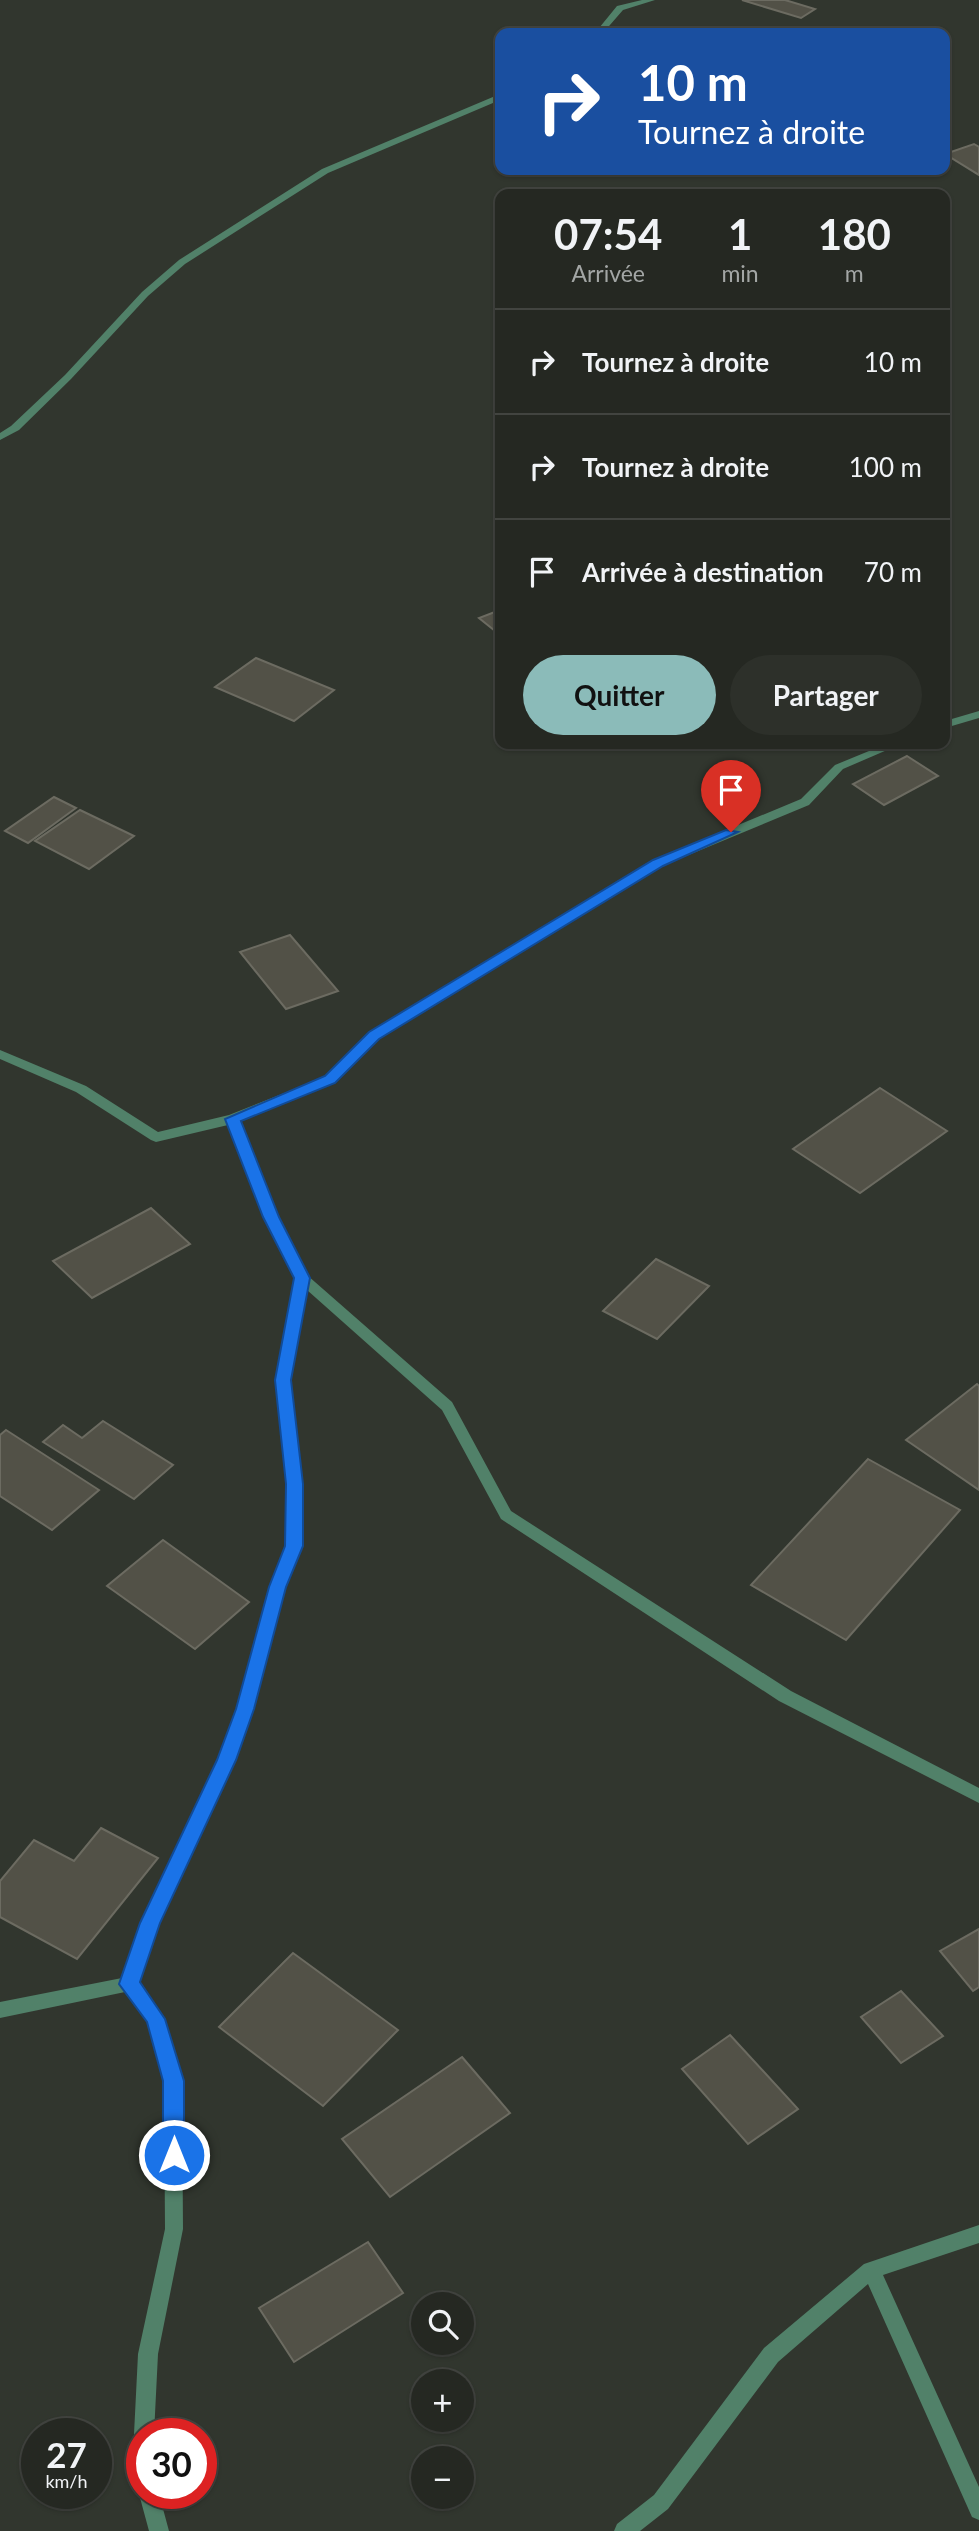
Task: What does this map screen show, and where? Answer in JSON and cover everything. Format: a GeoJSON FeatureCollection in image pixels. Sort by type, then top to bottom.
{"type":"FeatureCollection","features":[{"type":"Feature","properties":{"kind":"street"},"geometry":{"type":"LineString","coordinates":[[603,28],[620,8],[651,0]]}},
{"type":"Feature","properties":{"kind":"street"},"geometry":{"type":"LineString","coordinates":[[0,437],[15,428],[145,294],[182,262],[325,171],[495,99]]}},
{"type":"Feature","properties":{"kind":"street"},"geometry":{"type":"LineString","coordinates":[[950,723],[979,714]]}},
{"type":"Feature","properties":{"kind":"street"},"geometry":{"type":"LineString","coordinates":[[0,1054],[81,1089],[156,1137],[232,1119],[330,1080],[374,1036],[658,863],[805,802],[839,767],[883,749]]}},
{"type":"Feature","properties":{"kind":"street"},"geometry":{"type":"LineString","coordinates":[[232,1119],[271,1217],[302,1278],[447,1406],[506,1515],[785,1696],[979,1796]]}},
{"type":"Feature","properties":{"kind":"street"},"geometry":{"type":"LineString","coordinates":[[129,1984],[150,1923],[226,1760],[245,1709],[278,1587],[294,1546],[294,1484],[283,1380],[302,1278]]}},
{"type":"Feature","properties":{"kind":"street"},"geometry":{"type":"LineString","coordinates":[[0,2010],[129,1984]]}},
{"type":"Feature","properties":{"kind":"street"},"geometry":{"type":"LineString","coordinates":[[129,1984],[155,2019],[173,2081],[174,2229],[148,2354],[145,2418]]}},
{"type":"Feature","properties":{"kind":"street"},"geometry":{"type":"LineString","coordinates":[[624,2531],[661,2502],[771,2355],[871,2270],[979,2234]]}},
{"type":"Feature","properties":{"kind":"street"},"geometry":{"type":"LineString","coordinates":[[871,2270],[979,2510]]}},
{"type":"Feature","properties":{"kind":"street"},"geometry":{"type":"LineString","coordinates":[[153,2509],[159,2531]]}},
{"type":"Feature","properties":{"kind":"building"},"geometry":{"type":"Polygon","coordinates":[[[742,0],[785,0],[815,9],[801,18],[742,0]]]}},
{"type":"Feature","properties":{"kind":"building"},"geometry":{"type":"Polygon","coordinates":[[[974,144],[979,147],[979,175],[950,157],[950,152],[974,144]]]}},
{"type":"Feature","properties":{"kind":"building"},"geometry":{"type":"Polygon","coordinates":[[[495,612],[495,631],[479,618],[495,612]]]}},
{"type":"Feature","properties":{"kind":"building"},"geometry":{"type":"Polygon","coordinates":[[[256,658],[334,690],[294,721],[215,687],[256,658]]]}},
{"type":"Feature","properties":{"kind":"building"},"geometry":{"type":"Polygon","coordinates":[[[907,756],[938,776],[884,805],[853,784],[907,756]]]}},
{"type":"Feature","properties":{"kind":"building"},"geometry":{"type":"Polygon","coordinates":[[[54,797],[76,808],[28,843],[5,831],[54,797]]]}},
{"type":"Feature","properties":{"kind":"building"},"geometry":{"type":"Polygon","coordinates":[[[80,810],[134,836],[89,869],[35,841],[80,810]]]}},
{"type":"Feature","properties":{"kind":"building"},"geometry":{"type":"Polygon","coordinates":[[[290,935],[338,991],[286,1009],[240,952],[290,935]]]}},
{"type":"Feature","properties":{"kind":"building"},"geometry":{"type":"Polygon","coordinates":[[[880,1088],[947,1131],[860,1193],[793,1149],[880,1088]]]}},
{"type":"Feature","properties":{"kind":"building"},"geometry":{"type":"Polygon","coordinates":[[[151,1208],[190,1244],[92,1298],[53,1261],[151,1208]]]}},
{"type":"Feature","properties":{"kind":"building"},"geometry":{"type":"Polygon","coordinates":[[[656,1259],[709,1286],[657,1339],[603,1311],[656,1259]]]}},
{"type":"Feature","properties":{"kind":"building"},"geometry":{"type":"Polygon","coordinates":[[[977,1384],[979,1386],[979,1490],[906,1440],[977,1384]]]}},
{"type":"Feature","properties":{"kind":"building"},"geometry":{"type":"Polygon","coordinates":[[[103,1421],[173,1465],[134,1499],[43,1442],[63,1425],[82,1438],[103,1421]]]}},
{"type":"Feature","properties":{"kind":"building"},"geometry":{"type":"Polygon","coordinates":[[[6,1430],[99,1490],[52,1530],[0,1496],[0,1435],[6,1430]]]}},
{"type":"Feature","properties":{"kind":"building"},"geometry":{"type":"Polygon","coordinates":[[[868,1459],[960,1510],[846,1640],[751,1585],[868,1459]]]}},
{"type":"Feature","properties":{"kind":"building"},"geometry":{"type":"Polygon","coordinates":[[[163,1540],[249,1602],[195,1649],[107,1586],[163,1540]]]}},
{"type":"Feature","properties":{"kind":"building"},"geometry":{"type":"Polygon","coordinates":[[[101,1828],[158,1858],[77,1959],[0,1917],[0,1881],[34,1840],[74,1861],[101,1828]]]}},
{"type":"Feature","properties":{"kind":"building"},"geometry":{"type":"Polygon","coordinates":[[[979,1929],[979,1987],[973,1991],[940,1951],[979,1929]]]}},
{"type":"Feature","properties":{"kind":"building"},"geometry":{"type":"Polygon","coordinates":[[[293,1953],[398,2030],[323,2106],[219,2027],[293,1953]]]}},
{"type":"Feature","properties":{"kind":"building"},"geometry":{"type":"Polygon","coordinates":[[[901,1991],[943,2036],[901,2063],[861,2017],[901,1991]]]}},
{"type":"Feature","properties":{"kind":"building"},"geometry":{"type":"Polygon","coordinates":[[[730,2035],[798,2109],[748,2144],[682,2069],[730,2035]]]}},
{"type":"Feature","properties":{"kind":"building"},"geometry":{"type":"Polygon","coordinates":[[[462,2057],[510,2113],[390,2197],[342,2139],[462,2057]]]}},
{"type":"Feature","properties":{"kind":"building"},"geometry":{"type":"Polygon","coordinates":[[[368,2242],[403,2293],[294,2362],[259,2308],[368,2242]]]}},
{"type":"Feature","properties":{"kind":"route"},"geometry":{"type":"LineString","coordinates":[[174,2155],[173,2081],[155,2019],[129,1984],[150,1923],[226,1760],[245,1709],[278,1587],[294,1546],[294,1484],[283,1380],[302,1278],[271,1217],[232,1119],[330,1080],[374,1036],[658,863],[731,832]]}}]}
